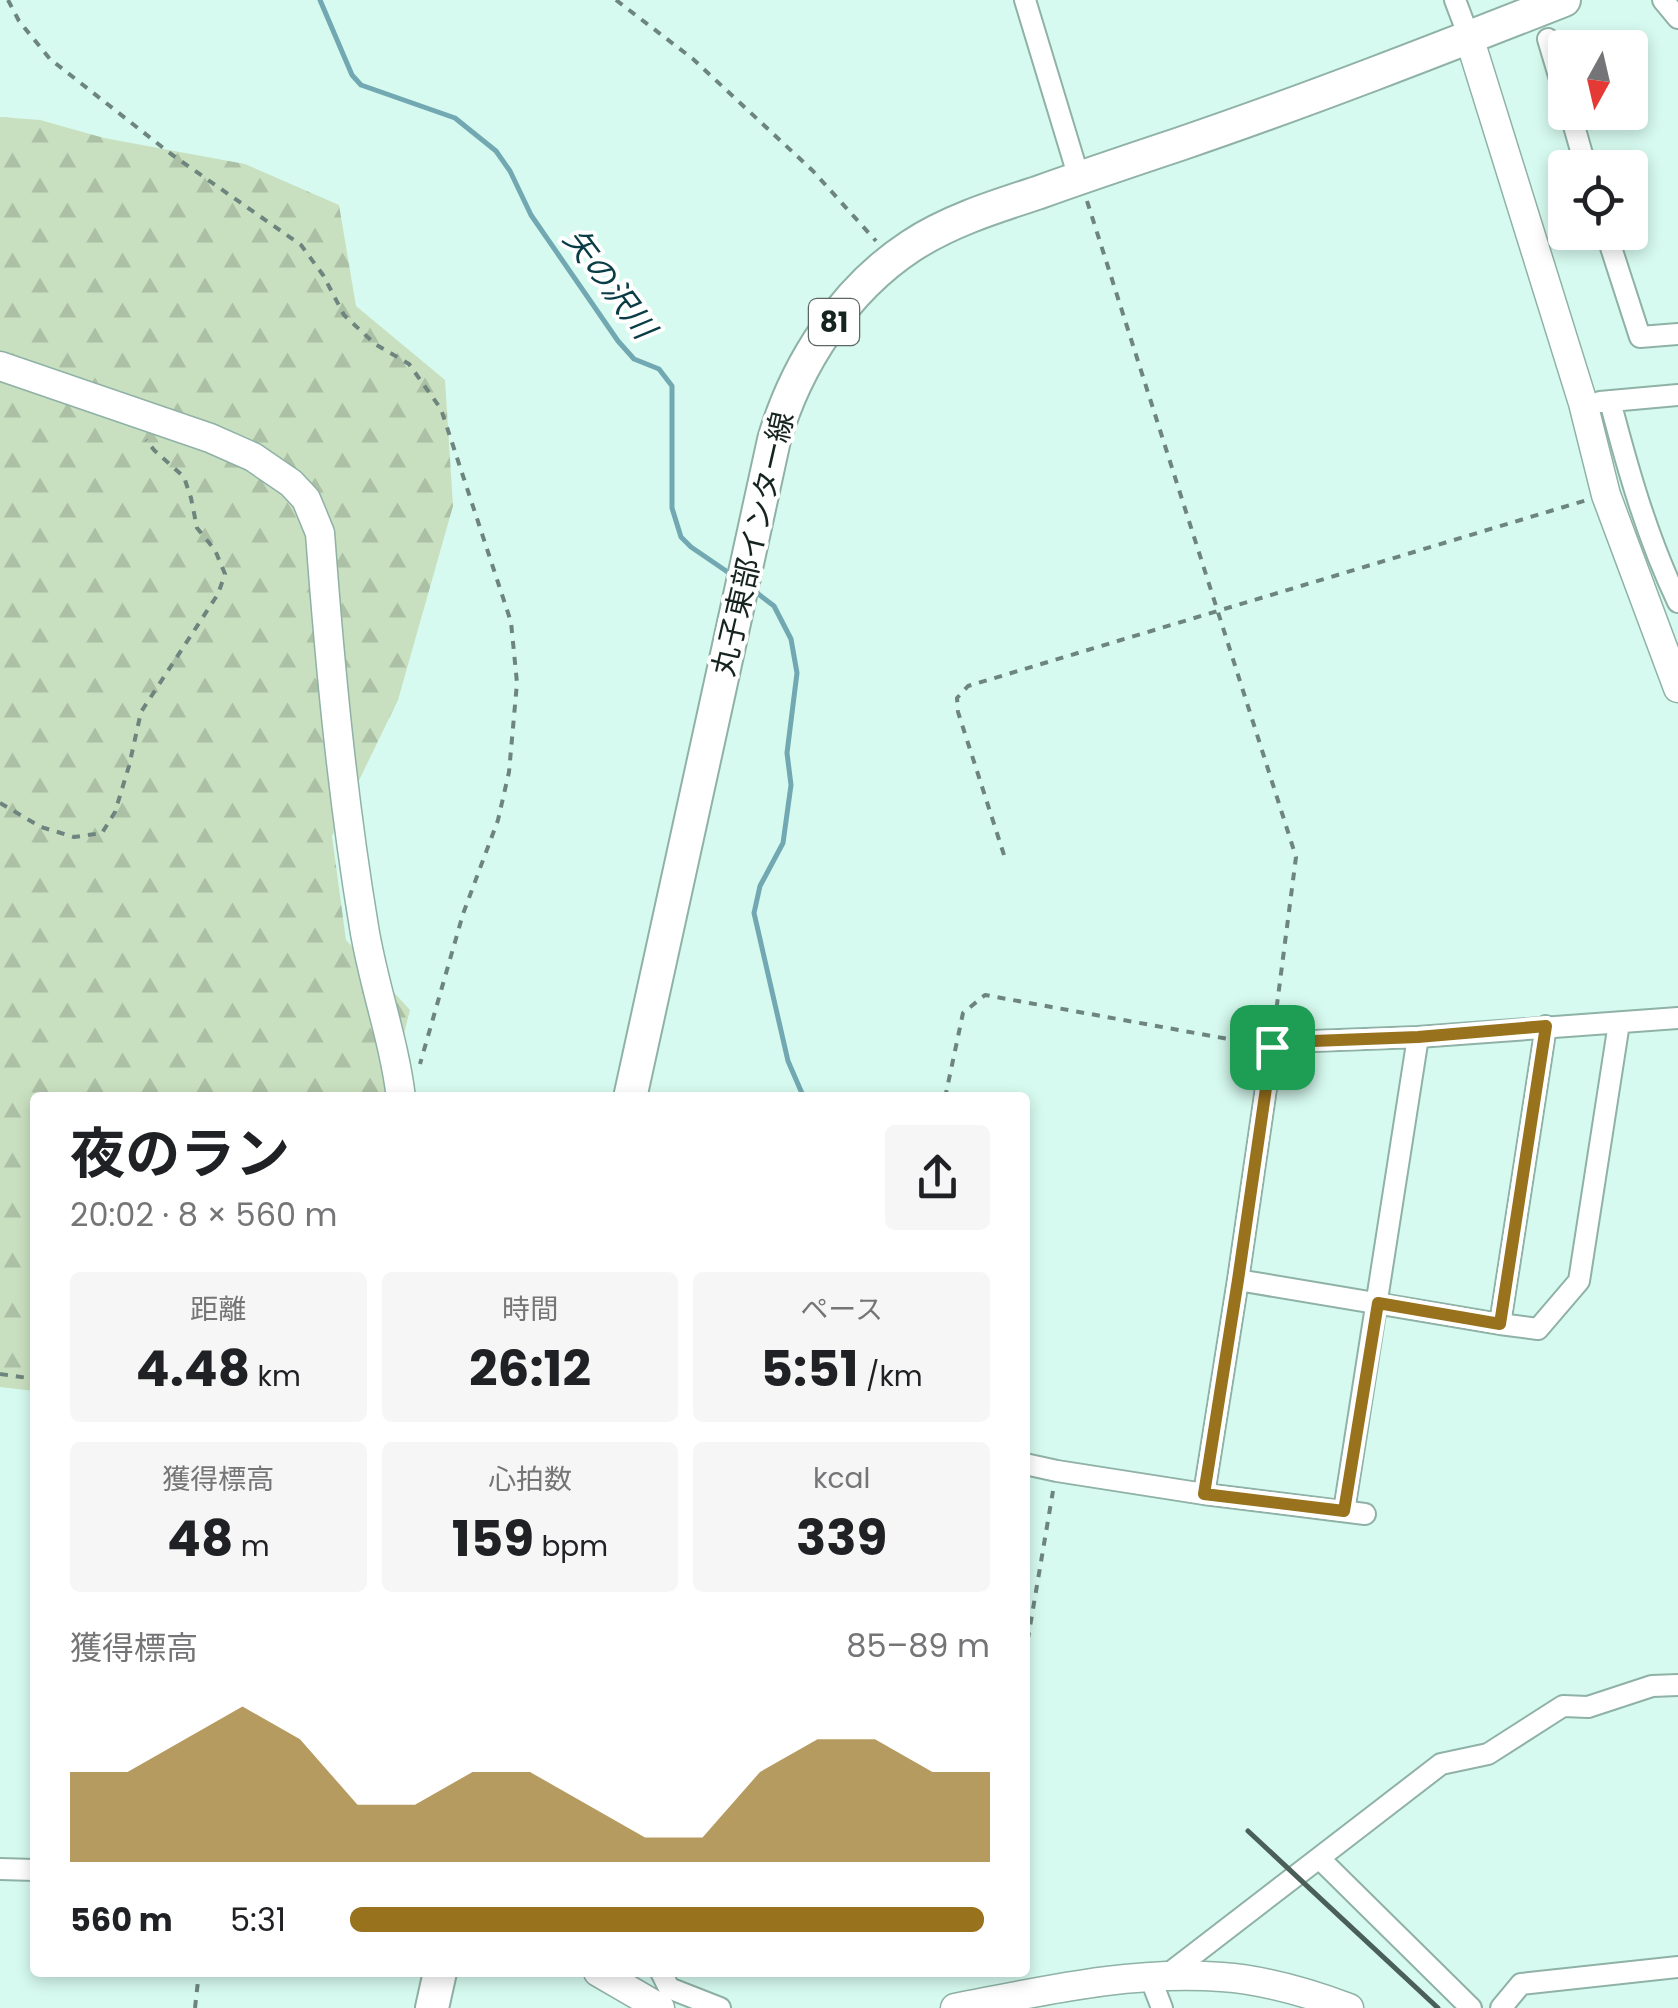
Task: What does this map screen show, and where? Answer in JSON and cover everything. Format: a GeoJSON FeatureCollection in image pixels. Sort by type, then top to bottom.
{"type":"FeatureCollection","features":[{"type":"Feature","properties":{"kind":"main road","name":"丸子東部インター線"},"geometry":{"type":"LineString","coordinates":[[631,1092],[779,422],[798,378],[829,328],[869,280],[928,236],[968,217],[1220,130],[1564,0]]}},
{"type":"Feature","properties":{"kind":"main road"},"geometry":{"type":"LineString","coordinates":[[432,2008],[439,1977]]}},
{"type":"Feature","properties":{"kind":"street"},"geometry":{"type":"LineString","coordinates":[[1026,0],[1079,178]]}},
{"type":"Feature","properties":{"kind":"street"},"geometry":{"type":"LineString","coordinates":[[1455,0],[1596,402],[1678,602]]}},
{"type":"Feature","properties":{"kind":"street"},"geometry":{"type":"LineString","coordinates":[[1663,0],[1678,18]]}},
{"type":"Feature","properties":{"kind":"street"},"geometry":{"type":"LineString","coordinates":[[1612,250],[1640,337],[1678,334]]}},
{"type":"Feature","properties":{"kind":"street"},"geometry":{"type":"LineString","coordinates":[[0,366],[210,438],[254,458],[292,483],[306,500],[320,533],[346,816],[364,932],[390,1031],[400,1092]]}},
{"type":"Feature","properties":{"kind":"street"},"geometry":{"type":"LineString","coordinates":[[1596,402],[1678,396]]}},
{"type":"Feature","properties":{"kind":"street"},"geometry":{"type":"LineString","coordinates":[[1596,402],[1606,495],[1678,688]]}},
{"type":"Feature","properties":{"kind":"street"},"geometry":{"type":"LineString","coordinates":[[1204,1494],[1272,1047],[1287,1042],[1418,1037],[1678,1018]]}},
{"type":"Feature","properties":{"kind":"street"},"geometry":{"type":"LineString","coordinates":[[1238,1280],[1538,1329],[1579,1281],[1619,1023]]}},
{"type":"Feature","properties":{"kind":"street"},"geometry":{"type":"LineString","coordinates":[[1500,1324],[1546,1026]]}},
{"type":"Feature","properties":{"kind":"street"},"geometry":{"type":"LineString","coordinates":[[1030,1465],[1204,1494],[1354,1512],[1378,1303],[1418,1037]]}},
{"type":"Feature","properties":{"kind":"street"},"geometry":{"type":"LineString","coordinates":[[1158,1976],[1441,1764],[1488,1754],[1563,1706],[1588,1708],[1652,1686],[1678,1685]]}},
{"type":"Feature","properties":{"kind":"street"},"geometry":{"type":"LineString","coordinates":[[1319,1858],[1472,2008]]}},
{"type":"Feature","properties":{"kind":"street"},"geometry":{"type":"LineString","coordinates":[[0,1869],[30,1870]]}},
{"type":"Feature","properties":{"kind":"street"},"geometry":{"type":"LineString","coordinates":[[1501,2008],[1521,1984],[1678,1966]]}},
{"type":"Feature","properties":{"kind":"street"},"geometry":{"type":"LineString","coordinates":[[1158,1976],[1162,2008]]}},
{"type":"Feature","properties":{"kind":"street"},"geometry":{"type":"LineString","coordinates":[[955,2008],[1080,1983],[1158,1976],[1226,1977],[1311,1994],[1349,2008]]}},
{"type":"Feature","properties":{"kind":"street"},"geometry":{"type":"LineString","coordinates":[[607,1977],[660,2008]]}},
{"type":"Feature","properties":{"kind":"street"},"geometry":{"type":"LineString","coordinates":[[663,1977],[669,1988],[720,2008]]}},
{"type":"Feature","properties":{"kind":"path"},"geometry":{"type":"LineString","coordinates":[[8,0],[50,59],[171,154],[301,245],[344,314],[375,344],[409,364],[441,409],[511,622],[518,683],[509,772],[498,820],[463,914],[420,1063]]}},
{"type":"Feature","properties":{"kind":"path"},"geometry":{"type":"LineString","coordinates":[[616,0],[692,59],[800,158],[892,260]]}},
{"type":"Feature","properties":{"kind":"path"},"geometry":{"type":"LineString","coordinates":[[947,1092],[963,1012],[985,995],[1272,1047],[1296,857],[1079,178]]}},
{"type":"Feature","properties":{"kind":"path"},"geometry":{"type":"LineString","coordinates":[[0,803],[41,827],[74,837],[102,832],[115,812],[141,712],[218,594],[225,574],[215,550],[197,528],[184,477],[141,433],[141,414]]}},
{"type":"Feature","properties":{"kind":"path"},"geometry":{"type":"LineString","coordinates":[[1004,854],[958,712],[958,698],[968,686],[1606,495]]}},
{"type":"Feature","properties":{"kind":"path"},"geometry":{"type":"LineString","coordinates":[[0,1374],[30,1378]]}},
{"type":"Feature","properties":{"kind":"path"},"geometry":{"type":"LineString","coordinates":[[1030,1627],[1057,1471]]}},
{"type":"Feature","properties":{"kind":"path"},"geometry":{"type":"LineString","coordinates":[[195,2008],[198,1977]]}},
{"type":"Feature","properties":{"kind":"green space"},"geometry":{"type":"Polygon","coordinates":[[[0,117],[40,120],[104,138],[245,164],[339,205],[356,306],[445,380],[453,506],[398,700],[332,836],[346,940],[410,1010],[389,1092],[30,1092],[30,1390],[0,1387],[0,117]]]}},
{"type":"Feature","properties":{"kind":"waterway","name":"矢の沢川"},"geometry":{"type":"LineString","coordinates":[[320,0],[352,75],[361,85],[455,118],[496,151],[531,215],[618,341],[634,359],[659,369],[672,386],[672,508],[681,537],[732,575]]}},
{"type":"Feature","properties":{"kind":"waterway","name":"矢の沢川"},"geometry":{"type":"LineString","coordinates":[[753,590],[774,606],[791,639],[797,673],[787,753],[791,785],[783,843],[760,886],[754,913],[788,1061],[801,1092]]}},
{"type":"Feature","properties":{"kind":"railway"},"geometry":{"type":"LineString","coordinates":[[1248,1831],[1438,2008]]}},
{"type":"Feature","properties":{"kind":"route"},"geometry":{"type":"LineString","coordinates":[[1546,1026],[1500,1324],[1378,1303],[1344,1511],[1204,1494],[1272,1047],[1287,1042],[1418,1037],[1546,1026]]}}]}
